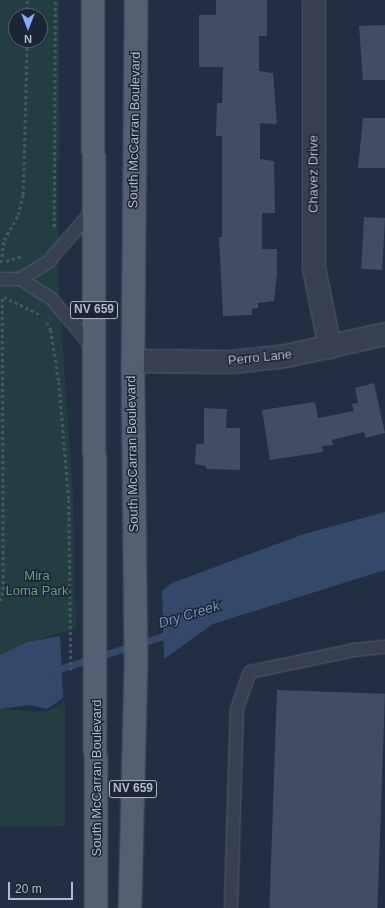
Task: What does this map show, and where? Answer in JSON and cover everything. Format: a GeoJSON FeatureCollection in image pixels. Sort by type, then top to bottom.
{"type":"FeatureCollection","features":[{"type":"Feature","properties":{"kind":"main road","name":"South McCarran Boulevard"},"geometry":{"type":"LineString","coordinates":[[93,0],[93,210],[97,619],[96,908]]}},
{"type":"Feature","properties":{"kind":"main road","name":"South McCarran Boulevard"},"geometry":{"type":"LineString","coordinates":[[130,908],[136,670],[132,361],[136,0]]}},
{"type":"Feature","properties":{"kind":"street","name":"Chavez Drive"},"geometry":{"type":"LineString","coordinates":[[314,0],[314,268],[330,347]]}},
{"type":"Feature","properties":{"kind":"street","name":"Perro Lane"},"geometry":{"type":"LineString","coordinates":[[132,361],[232,362],[330,347],[385,334]]}},
{"type":"Feature","properties":{"kind":"lane"},"geometry":{"type":"LineString","coordinates":[[0,279],[20,279],[48,262],[93,210]]}},
{"type":"Feature","properties":{"kind":"lane"},"geometry":{"type":"LineString","coordinates":[[20,279],[51,298],[94,349]]}},
{"type":"Feature","properties":{"kind":"lane"},"geometry":{"type":"LineString","coordinates":[[231,908],[237,708],[250,672],[354,650],[385,647]]}},
{"type":"Feature","properties":{"kind":"path"},"geometry":{"type":"LineString","coordinates":[[52,231],[56,187],[55,0]]}},
{"type":"Feature","properties":{"kind":"path"},"geometry":{"type":"LineString","coordinates":[[26,255],[1,262],[4,240],[18,215],[23,195],[27,48]]}},
{"type":"Feature","properties":{"kind":"path"},"geometry":{"type":"LineString","coordinates":[[0,601],[3,590],[2,296],[36,310],[51,330],[69,500],[71,676]]}},
{"type":"Feature","properties":{"kind":"green space","name":"Mira Loma Park"},"geometry":{"type":"Polygon","coordinates":[[[0,0],[59,0],[59,291],[73,494],[76,629],[27,642],[0,655],[0,0]]]}},
{"type":"Feature","properties":{"kind":"green space"},"geometry":{"type":"Polygon","coordinates":[[[65,701],[65,826],[0,827],[0,709],[46,712],[65,701]]]}},
{"type":"Feature","properties":{"kind":"water"},"geometry":{"type":"Polygon","coordinates":[[[385,512],[385,570],[213,624],[164,659],[162,591],[172,583],[304,534],[385,512]]]}},
{"type":"Feature","properties":{"kind":"water"},"geometry":{"type":"Polygon","coordinates":[[[60,636],[63,698],[47,709],[30,705],[0,709],[0,655],[27,642],[60,636]]]}},
{"type":"Feature","properties":{"kind":"building"},"geometry":{"type":"Polygon","coordinates":[[[216,0],[267,0],[267,36],[259,36],[259,71],[273,73],[277,124],[260,123],[260,159],[274,161],[275,213],[262,213],[262,249],[277,249],[277,273],[274,301],[258,303],[258,308],[252,309],[252,315],[223,316],[219,237],[222,237],[222,136],[216,136],[217,103],[222,103],[223,67],[199,67],[199,15],[216,15],[216,0]]]}},
{"type":"Feature","properties":{"kind":"building"},"geometry":{"type":"Polygon","coordinates":[[[385,25],[385,80],[363,80],[359,26],[385,25]]]}},
{"type":"Feature","properties":{"kind":"building"},"geometry":{"type":"Polygon","coordinates":[[[363,118],[385,118],[385,168],[358,168],[363,118]]]}},
{"type":"Feature","properties":{"kind":"building"},"geometry":{"type":"Polygon","coordinates":[[[364,217],[385,218],[382,270],[361,269],[364,217]]]}},
{"type":"Feature","properties":{"kind":"building"},"geometry":{"type":"Polygon","coordinates":[[[374,383],[385,433],[366,438],[364,432],[332,440],[333,445],[322,446],[323,452],[270,460],[262,410],[315,402],[318,418],[354,411],[352,404],[358,403],[355,388],[374,383]]]}},
{"type":"Feature","properties":{"kind":"building"},"geometry":{"type":"Polygon","coordinates":[[[204,408],[227,409],[226,428],[240,428],[240,470],[206,469],[206,466],[195,464],[196,444],[204,444],[204,408]]]}},
{"type":"Feature","properties":{"kind":"building"},"geometry":{"type":"Polygon","coordinates":[[[277,690],[385,694],[377,908],[269,908],[277,690]]]}},
{"type":"Feature","properties":{"kind":"waterway","name":"Dry Creek"},"geometry":{"type":"LineString","coordinates":[[53,671],[173,633]]}}]}
